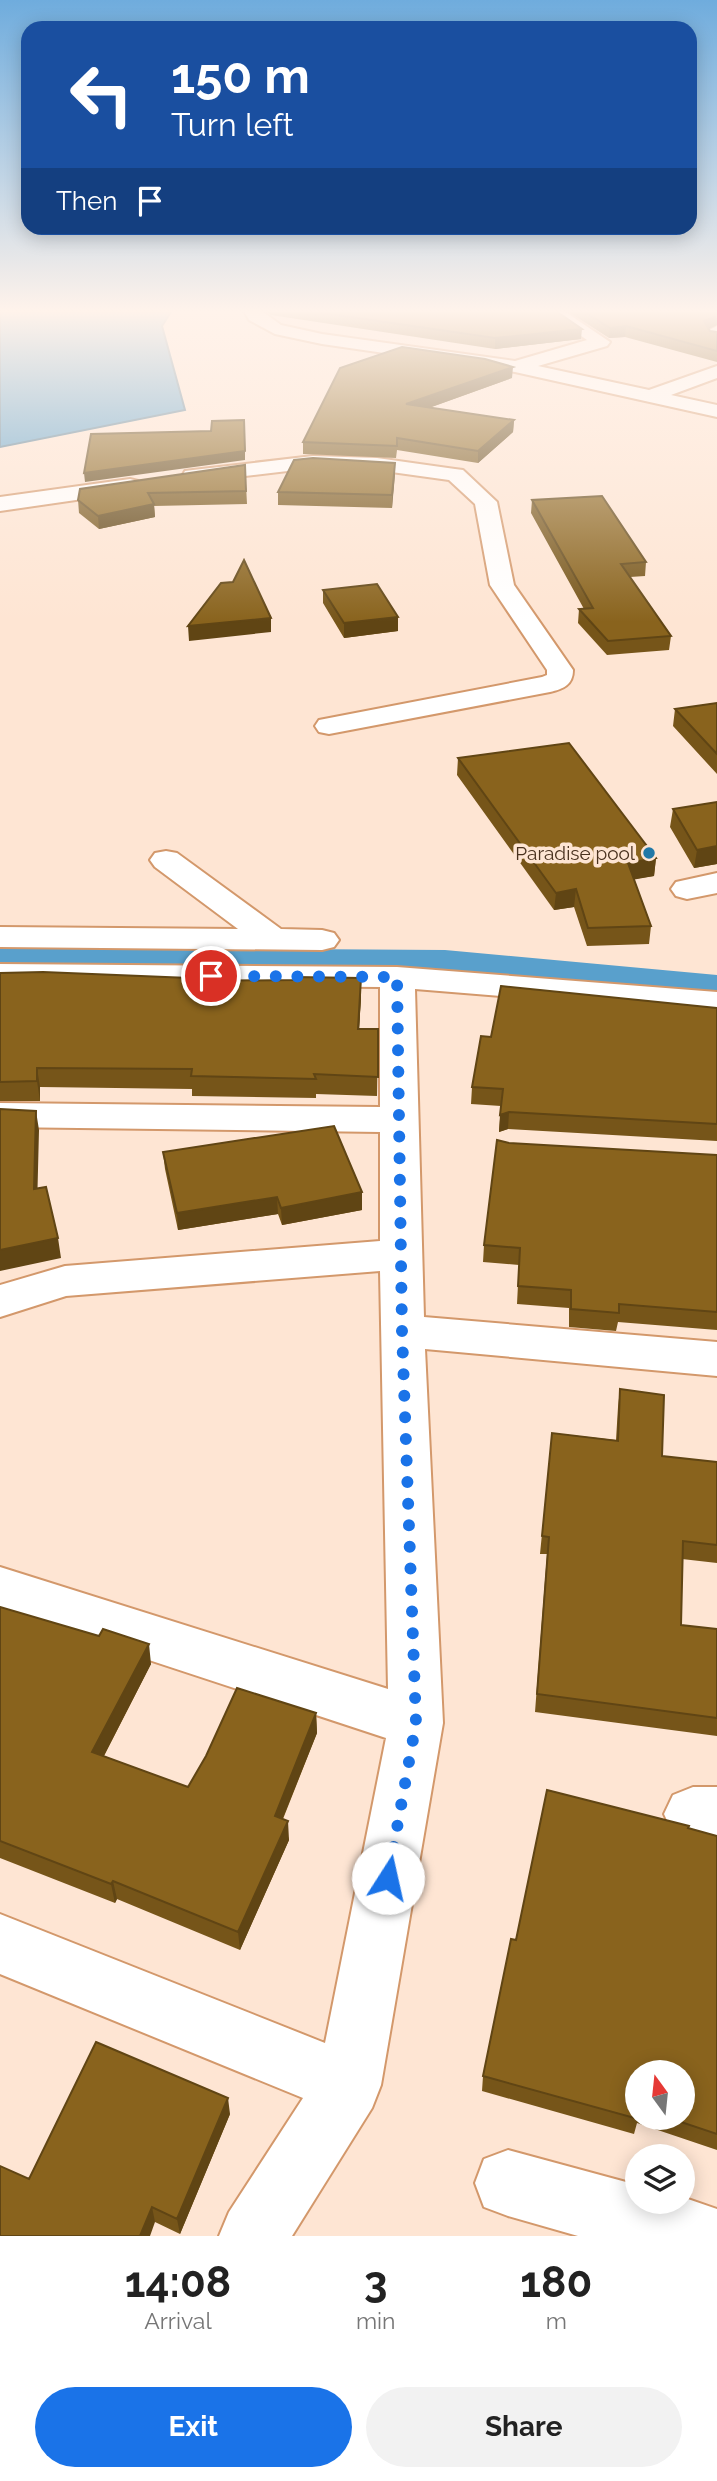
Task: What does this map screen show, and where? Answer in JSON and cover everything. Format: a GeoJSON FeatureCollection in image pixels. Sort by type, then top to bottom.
{"type":"FeatureCollection","features":[{"type":"Feature","properties":{"kind":"street"},"geometry":{"type":"LineString","coordinates":[[0,504],[313,462],[377,464],[455,475],[486,502],[502,585],[547,649],[560,670],[560,678],[550,684],[328,726]]}},
{"type":"Feature","properties":{"kind":"street"},"geometry":{"type":"LineString","coordinates":[[166,860],[274,940]]}},
{"type":"Feature","properties":{"kind":"street"},"geometry":{"type":"LineString","coordinates":[[0,937],[322,940]]}},
{"type":"Feature","properties":{"kind":"street"},"geometry":{"type":"LineString","coordinates":[[0,974],[397,977],[717,1003]]}},
{"type":"Feature","properties":{"kind":"street"},"geometry":{"type":"LineString","coordinates":[[253,2236],[349,2085],[416,1723],[402,1331],[397,977]]}},
{"type":"Feature","properties":{"kind":"street"},"geometry":{"type":"LineString","coordinates":[[0,1115],[399,1120]]}},
{"type":"Feature","properties":{"kind":"street"},"geometry":{"type":"LineString","coordinates":[[0,1301],[65,1281],[401,1254]]}},
{"type":"Feature","properties":{"kind":"street"},"geometry":{"type":"LineString","coordinates":[[402,1331],[717,1359]]}},
{"type":"Feature","properties":{"kind":"street"},"geometry":{"type":"LineString","coordinates":[[0,1589],[416,1723]]}},
{"type":"Feature","properties":{"kind":"street"},"geometry":{"type":"LineString","coordinates":[[0,1944],[349,2085]]}},
{"type":"Feature","properties":{"kind":"street"},"geometry":{"type":"LineString","coordinates":[[508,2183],[701,2236]]}},
{"type":"Feature","properties":{"kind":"water"},"geometry":{"type":"Polygon","coordinates":[[[0,413],[168,413],[0,447],[0,413]]]}},
{"type":"Feature","properties":{"kind":"building"},"geometry":{"type":"Polygon","coordinates":[[[317,413],[469,413],[514,420],[478,451],[397,438],[397,446],[303,442],[317,413]]]}},
{"type":"Feature","properties":{"kind":"building"},"geometry":{"type":"Polygon","coordinates":[[[244,420],[245,451],[84,473],[91,434],[211,431],[212,421],[244,420]]]}},
{"type":"Feature","properties":{"kind":"building"},"geometry":{"type":"Polygon","coordinates":[[[313,458],[395,463],[392,495],[278,492],[294,460],[313,458]]]}},
{"type":"Feature","properties":{"kind":"building"},"geometry":{"type":"Polygon","coordinates":[[[245,465],[246,491],[148,493],[154,504],[98,516],[78,500],[80,489],[245,465]]]}},
{"type":"Feature","properties":{"kind":"building"},"geometry":{"type":"Polygon","coordinates":[[[602,496],[646,562],[621,564],[671,636],[608,641],[579,609],[593,608],[532,500],[602,496]]]}},
{"type":"Feature","properties":{"kind":"building"},"geometry":{"type":"Polygon","coordinates":[[[244,560],[271,618],[188,626],[221,583],[233,582],[244,560]]]}},
{"type":"Feature","properties":{"kind":"building"},"geometry":{"type":"Polygon","coordinates":[[[377,584],[398,617],[344,623],[323,590],[377,584]]]}},
{"type":"Feature","properties":{"kind":"building"},"geometry":{"type":"Polygon","coordinates":[[[717,703],[717,754],[675,709],[717,703]]]}},
{"type":"Feature","properties":{"kind":"building"},"geometry":{"type":"Polygon","coordinates":[[[569,743],[656,858],[628,863],[651,926],[588,928],[576,889],[556,893],[458,758],[569,743]]]}},
{"type":"Feature","properties":{"kind":"building"},"geometry":{"type":"Polygon","coordinates":[[[717,802],[717,846],[697,850],[673,809],[717,802]]]}},
{"type":"Feature","properties":{"kind":"building"},"geometry":{"type":"Polygon","coordinates":[[[43,972],[189,978],[189,981],[294,980],[295,977],[361,978],[358,1029],[378,1029],[378,1077],[314,1074],[316,1079],[191,1076],[192,1069],[37,1068],[37,1081],[0,1082],[0,973],[43,972]]]}},
{"type":"Feature","properties":{"kind":"building"},"geometry":{"type":"Polygon","coordinates":[[[501,986],[717,1008],[717,1124],[509,1112],[500,1115],[503,1089],[472,1087],[481,1036],[491,1037],[501,986]]]}},
{"type":"Feature","properties":{"kind":"building"},"geometry":{"type":"Polygon","coordinates":[[[0,1109],[36,1111],[34,1189],[46,1187],[58,1238],[0,1250],[0,1109]]]}},
{"type":"Feature","properties":{"kind":"building"},"geometry":{"type":"Polygon","coordinates":[[[334,1126],[362,1192],[281,1208],[277,1197],[177,1213],[163,1152],[334,1126]]]}},
{"type":"Feature","properties":{"kind":"building"},"geometry":{"type":"Polygon","coordinates":[[[497,1140],[509,1143],[717,1155],[717,1312],[619,1304],[619,1313],[571,1309],[571,1290],[518,1286],[520,1248],[484,1245],[497,1140]]]}},
{"type":"Feature","properties":{"kind":"building"},"geometry":{"type":"Polygon","coordinates":[[[620,1389],[664,1395],[662,1456],[717,1462],[717,1545],[683,1541],[681,1625],[717,1629],[717,1718],[537,1694],[549,1537],[542,1536],[552,1433],[618,1441],[620,1389]]]}},
{"type":"Feature","properties":{"kind":"building"},"geometry":{"type":"Polygon","coordinates":[[[0,1607],[99,1636],[103,1629],[149,1644],[92,1752],[188,1787],[206,1756],[237,1688],[316,1713],[275,1816],[288,1821],[238,1932],[113,1881],[111,1884],[0,1841],[0,1607]]]}},
{"type":"Feature","properties":{"kind":"building"},"geometry":{"type":"Polygon","coordinates":[[[547,1790],[689,1826],[688,1828],[717,1836],[717,2134],[695,2127],[695,2060],[625,2060],[625,2115],[483,2076],[511,1939],[516,1940],[547,1790]]]}},
{"type":"Feature","properties":{"kind":"building"},"geometry":{"type":"Polygon","coordinates":[[[96,2042],[228,2098],[177,2219],[152,2207],[140,2236],[0,2236],[0,2166],[29,2179],[96,2042]]]}},
{"type":"Feature","properties":{"kind":"waterway"},"geometry":{"type":"LineString","coordinates":[[0,960],[445,963],[717,988]]}},
{"type":"Feature","properties":{"kind":"place","name":"Paradise pool"},"geometry":{"type":"Point","coordinates":[649,853]}},
{"type":"Feature","properties":{"kind":"route"},"geometry":{"type":"LineString","coordinates":[[211,976],[397,977],[402,1331],[416,1723],[388,1878]]}}]}
